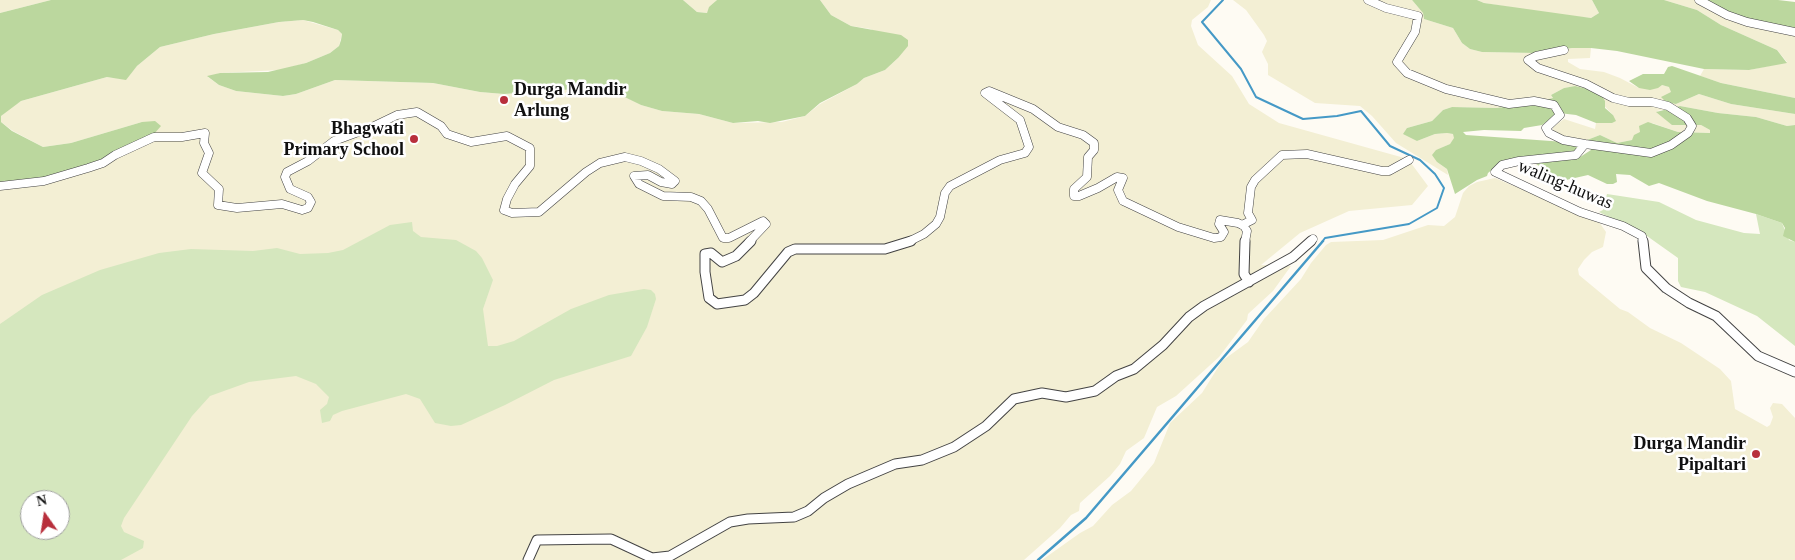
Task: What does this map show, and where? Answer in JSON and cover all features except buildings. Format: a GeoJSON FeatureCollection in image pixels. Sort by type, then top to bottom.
{"type":"FeatureCollection","features":[{"type":"Feature","properties":{"kind":"street"},"geometry":{"type":"LineString","coordinates":[[1368,0],[1386,8],[1418,16],[1415,32],[1397,62],[1407,73],[1446,89],[1509,104],[1534,101],[1554,105],[1560,115],[1546,128],[1549,133],[1562,140],[1650,153],[1671,145],[1688,132],[1692,126],[1687,118],[1668,106],[1652,102],[1629,102],[1613,98],[1586,84],[1538,68],[1528,60],[1536,56],[1564,50]]}},
{"type":"Feature","properties":{"kind":"street"},"geometry":{"type":"LineString","coordinates":[[1699,0],[1711,8],[1747,22],[1795,32]]}},
{"type":"Feature","properties":{"kind":"street"},"geometry":{"type":"LineString","coordinates":[[0,186],[44,181],[88,168],[103,163],[133,146],[154,137],[182,137],[205,133],[204,144],[209,153],[202,173],[219,190],[218,205],[237,208],[282,204],[302,210],[308,208],[311,202],[308,198],[290,189],[285,177],[288,172],[308,161],[334,141],[372,127],[397,115],[417,112],[441,126],[447,134],[471,142],[507,136],[530,148],[530,166],[507,199],[504,210],[512,213],[539,212],[593,168],[615,158],[625,157],[641,160],[659,168],[672,177],[675,181],[672,184],[661,182],[648,175],[634,176],[639,184],[663,196],[691,197],[701,201],[708,209],[723,238],[729,238],[763,221],[766,224],[736,256],[722,262],[711,253],[705,254],[705,272],[709,298],[717,304],[745,300],[754,293],[788,252],[795,249],[885,249],[904,244],[924,234],[936,224],[940,217],[945,193],[950,186],[1000,160],[1025,152],[1029,147],[1020,120],[985,93],[989,91],[1033,109],[1058,127],[1083,135],[1094,144],[1094,150],[1088,157],[1088,177],[1074,189],[1074,196],[1079,196],[1098,188],[1117,177],[1123,178],[1118,190],[1123,201],[1144,213],[1178,227],[1214,238],[1221,237],[1224,232],[1219,224],[1220,220],[1242,225],[1247,231],[1244,244],[1244,274],[1250,282]]}},
{"type":"Feature","properties":{"kind":"street","name":"waling-huwas"},"geometry":{"type":"LineString","coordinates":[[1585,144],[1576,155],[1519,161],[1502,165],[1495,172],[1580,212],[1623,226],[1642,236],[1646,268],[1666,288],[1716,316],[1758,356],[1795,372]]}},
{"type":"Feature","properties":{"kind":"street"},"geometry":{"type":"LineString","coordinates":[[1242,225],[1252,220],[1248,213],[1251,187],[1255,180],[1282,155],[1307,154],[1382,171],[1389,171],[1409,160]]}},
{"type":"Feature","properties":{"kind":"street"},"geometry":{"type":"LineString","coordinates":[[528,560],[537,540],[611,539],[652,558],[670,556],[730,522],[748,519],[794,517],[808,511],[824,498],[848,484],[895,464],[922,460],[961,444],[986,426],[1014,399],[1042,394],[1066,397],[1096,391],[1116,376],[1134,369],[1148,358],[1204,306],[1250,282],[1293,256],[1313,239]]}},
{"type":"Feature","properties":{"kind":"shaded area"},"geometry":{"type":"Polygon","coordinates":[[[0,0],[51,0],[0,13],[0,0]]]}},
{"type":"Feature","properties":{"kind":"shaded area"},"geometry":{"type":"Polygon","coordinates":[[[683,0],[717,0],[707,13],[697,12],[683,0]]]}},
{"type":"Feature","properties":{"kind":"shaded area"},"geometry":{"type":"Polygon","coordinates":[[[820,0],[1211,0],[1208,7],[1192,20],[1191,26],[1198,45],[1232,76],[1249,104],[1279,123],[1408,159],[1428,186],[1412,205],[1349,211],[1300,233],[1261,265],[1291,266],[1273,291],[1248,314],[1247,320],[1219,357],[1176,396],[1157,407],[1144,438],[1126,451],[1120,464],[1110,476],[1080,503],[1079,511],[1071,515],[1060,528],[1024,560],[0,560],[0,184],[142,122],[71,143],[43,147],[13,131],[1,122],[1,116],[21,101],[107,77],[126,79],[137,66],[160,47],[214,34],[279,22],[303,20],[338,30],[342,34],[339,46],[330,53],[306,63],[281,70],[220,73],[208,77],[219,85],[236,91],[283,96],[296,94],[335,80],[433,83],[480,92],[504,94],[604,86],[641,105],[662,111],[699,114],[733,123],[782,122],[805,116],[820,104],[857,84],[864,78],[885,70],[898,58],[871,29],[851,26],[831,15],[820,0]]]}},
{"type":"Feature","properties":{"kind":"shaded area"},"geometry":{"type":"Polygon","coordinates":[[[1233,0],[1412,0],[1423,13],[1424,19],[1453,28],[1462,43],[1470,49],[1482,52],[1535,53],[1572,48],[1591,48],[1590,58],[1568,59],[1568,62],[1580,69],[1604,72],[1639,88],[1662,85],[1669,87],[1676,104],[1699,94],[1731,104],[1795,114],[1795,125],[1787,126],[1756,117],[1680,106],[1657,111],[1673,125],[1701,125],[1710,130],[1711,133],[1678,132],[1652,123],[1632,140],[1617,143],[1600,135],[1587,140],[1561,136],[1553,131],[1553,127],[1564,119],[1595,129],[1596,123],[1612,123],[1613,115],[1588,89],[1575,86],[1564,88],[1551,95],[1553,98],[1528,104],[1496,108],[1452,107],[1443,110],[1432,121],[1407,128],[1417,141],[1435,134],[1453,134],[1455,138],[1450,144],[1437,150],[1437,162],[1447,169],[1448,175],[1396,143],[1372,116],[1360,106],[1315,103],[1268,75],[1268,64],[1262,52],[1267,41],[1246,10],[1233,0]]]}},
{"type":"Feature","properties":{"kind":"shaded area"},"geometry":{"type":"Polygon","coordinates":[[[1477,0],[1592,0],[1599,13],[1591,18],[1557,15],[1484,3],[1477,0]]]}},
{"type":"Feature","properties":{"kind":"shaded area"},"geometry":{"type":"Polygon","coordinates":[[[1664,0],[1702,0],[1795,30],[1795,98],[1721,83],[1700,76],[1704,69],[1749,70],[1787,62],[1777,50],[1721,25],[1697,10],[1664,0]]]}},
{"type":"Feature","properties":{"kind":"shaded area"},"geometry":{"type":"Polygon","coordinates":[[[1495,178],[1599,222],[1606,232],[1603,247],[1592,252],[1584,260],[1578,269],[1579,275],[1620,309],[1628,312],[1650,328],[1681,343],[1720,369],[1731,381],[1735,409],[1767,427],[1770,425],[1773,417],[1770,408],[1773,403],[1782,404],[1795,418],[1795,560],[1042,560],[1093,526],[1112,505],[1131,491],[1154,463],[1170,423],[1202,393],[1222,361],[1248,342],[1264,319],[1301,279],[1326,245],[1331,242],[1383,240],[1428,225],[1444,226],[1455,217],[1463,193],[1469,186],[1495,178]]]}},
{"type":"Feature","properties":{"kind":"green space"},"geometry":{"type":"Polygon","coordinates":[[[51,0],[683,0],[697,12],[707,13],[709,7],[717,0],[820,0],[831,15],[851,26],[901,35],[908,40],[908,46],[885,70],[864,78],[857,84],[820,103],[805,116],[770,123],[758,121],[733,123],[699,114],[662,111],[641,105],[604,87],[504,94],[480,92],[433,83],[335,80],[296,94],[283,96],[236,91],[219,85],[207,76],[220,73],[268,72],[306,63],[330,53],[339,46],[342,34],[338,30],[303,20],[279,22],[214,34],[160,47],[137,66],[126,80],[107,77],[21,101],[1,116],[1,122],[12,131],[43,147],[71,143],[142,122],[155,121],[161,126],[154,134],[86,167],[40,178],[0,184],[0,13],[51,0]]]}},
{"type":"Feature","properties":{"kind":"green space"},"geometry":{"type":"Polygon","coordinates":[[[1412,0],[1477,0],[1484,3],[1591,18],[1599,13],[1592,0],[1664,0],[1697,10],[1721,25],[1777,50],[1787,63],[1749,70],[1704,69],[1617,51],[1591,48],[1572,48],[1535,53],[1482,52],[1470,49],[1462,43],[1453,28],[1424,19],[1423,13],[1412,0]]]}},
{"type":"Feature","properties":{"kind":"green space"},"geometry":{"type":"Polygon","coordinates":[[[1702,0],[1778,0],[1795,2],[1795,30],[1741,18],[1702,0]]]}},
{"type":"Feature","properties":{"kind":"green space"},"geometry":{"type":"Polygon","coordinates":[[[1672,66],[1721,83],[1795,98],[1795,114],[1731,104],[1699,94],[1676,104],[1666,102],[1661,97],[1671,92],[1669,87],[1662,85],[1650,90],[1639,88],[1629,81],[1643,74],[1664,74],[1668,67],[1672,66]]]}},
{"type":"Feature","properties":{"kind":"green space"},"geometry":{"type":"Polygon","coordinates":[[[1575,86],[1588,89],[1602,96],[1605,101],[1605,108],[1613,115],[1616,121],[1612,123],[1596,123],[1576,115],[1559,113],[1542,125],[1524,128],[1521,131],[1484,130],[1463,132],[1466,135],[1565,142],[1580,148],[1573,155],[1500,163],[1487,176],[1455,194],[1447,169],[1437,162],[1432,155],[1436,150],[1450,144],[1454,138],[1453,134],[1435,134],[1417,141],[1403,134],[1407,128],[1432,121],[1443,110],[1452,107],[1496,108],[1528,104],[1553,98],[1551,95],[1564,88],[1575,86]]]}},
{"type":"Feature","properties":{"kind":"green space"},"geometry":{"type":"Polygon","coordinates":[[[1680,106],[1756,117],[1787,126],[1795,125],[1795,242],[1783,236],[1785,228],[1782,223],[1707,201],[1659,183],[1649,186],[1630,175],[1616,174],[1617,182],[1613,184],[1607,184],[1588,175],[1566,180],[1555,176],[1536,164],[1556,160],[1577,159],[1591,150],[1587,140],[1600,135],[1617,143],[1632,140],[1634,135],[1640,132],[1639,126],[1648,122],[1678,132],[1710,133],[1710,130],[1701,125],[1672,125],[1656,112],[1680,106]]]}},
{"type":"Feature","properties":{"kind":"green space"},"geometry":{"type":"Polygon","coordinates":[[[1607,194],[1659,202],[1696,220],[1744,233],[1760,234],[1756,214],[1782,223],[1789,240],[1795,242],[1795,346],[1757,316],[1705,292],[1681,287],[1678,281],[1678,258],[1647,236],[1599,212],[1603,210],[1607,194]]]}},
{"type":"Feature","properties":{"kind":"green space"},"geometry":{"type":"Polygon","coordinates":[[[412,222],[413,231],[421,237],[456,240],[476,251],[482,258],[493,280],[483,309],[488,346],[497,346],[514,341],[571,309],[609,295],[644,289],[651,290],[655,294],[656,299],[647,327],[631,356],[554,380],[461,425],[451,426],[435,423],[420,399],[406,394],[342,411],[333,415],[330,421],[322,423],[320,410],[327,404],[329,397],[316,384],[296,376],[249,382],[210,396],[192,416],[124,518],[121,526],[124,532],[144,541],[143,548],[121,560],[0,560],[0,324],[42,295],[100,270],[159,253],[191,249],[253,251],[277,248],[300,254],[328,253],[343,250],[390,225],[412,222]]]}},
{"type":"Feature","properties":{"kind":"waterway"},"geometry":{"type":"LineString","coordinates":[[1223,0],[1202,22],[1241,69],[1256,97],[1303,119],[1337,116],[1361,111],[1390,146],[1420,160],[1435,174],[1444,188],[1437,208],[1409,224],[1325,238],[1322,242]]}},
{"type":"Feature","properties":{"kind":"waterway"},"geometry":{"type":"LineString","coordinates":[[1038,560],[1086,518],[1323,241]]}},
{"type":"Feature","properties":{"kind":"place","name":"Durga Mandir Arlung"},"geometry":{"type":"Point","coordinates":[504,100]}},
{"type":"Feature","properties":{"kind":"place","name":"Bhagwati Primary School"},"geometry":{"type":"Point","coordinates":[414,139]}},
{"type":"Feature","properties":{"kind":"place","name":"Durga Mandir Pipaltari"},"geometry":{"type":"Point","coordinates":[1756,454]}}]}
